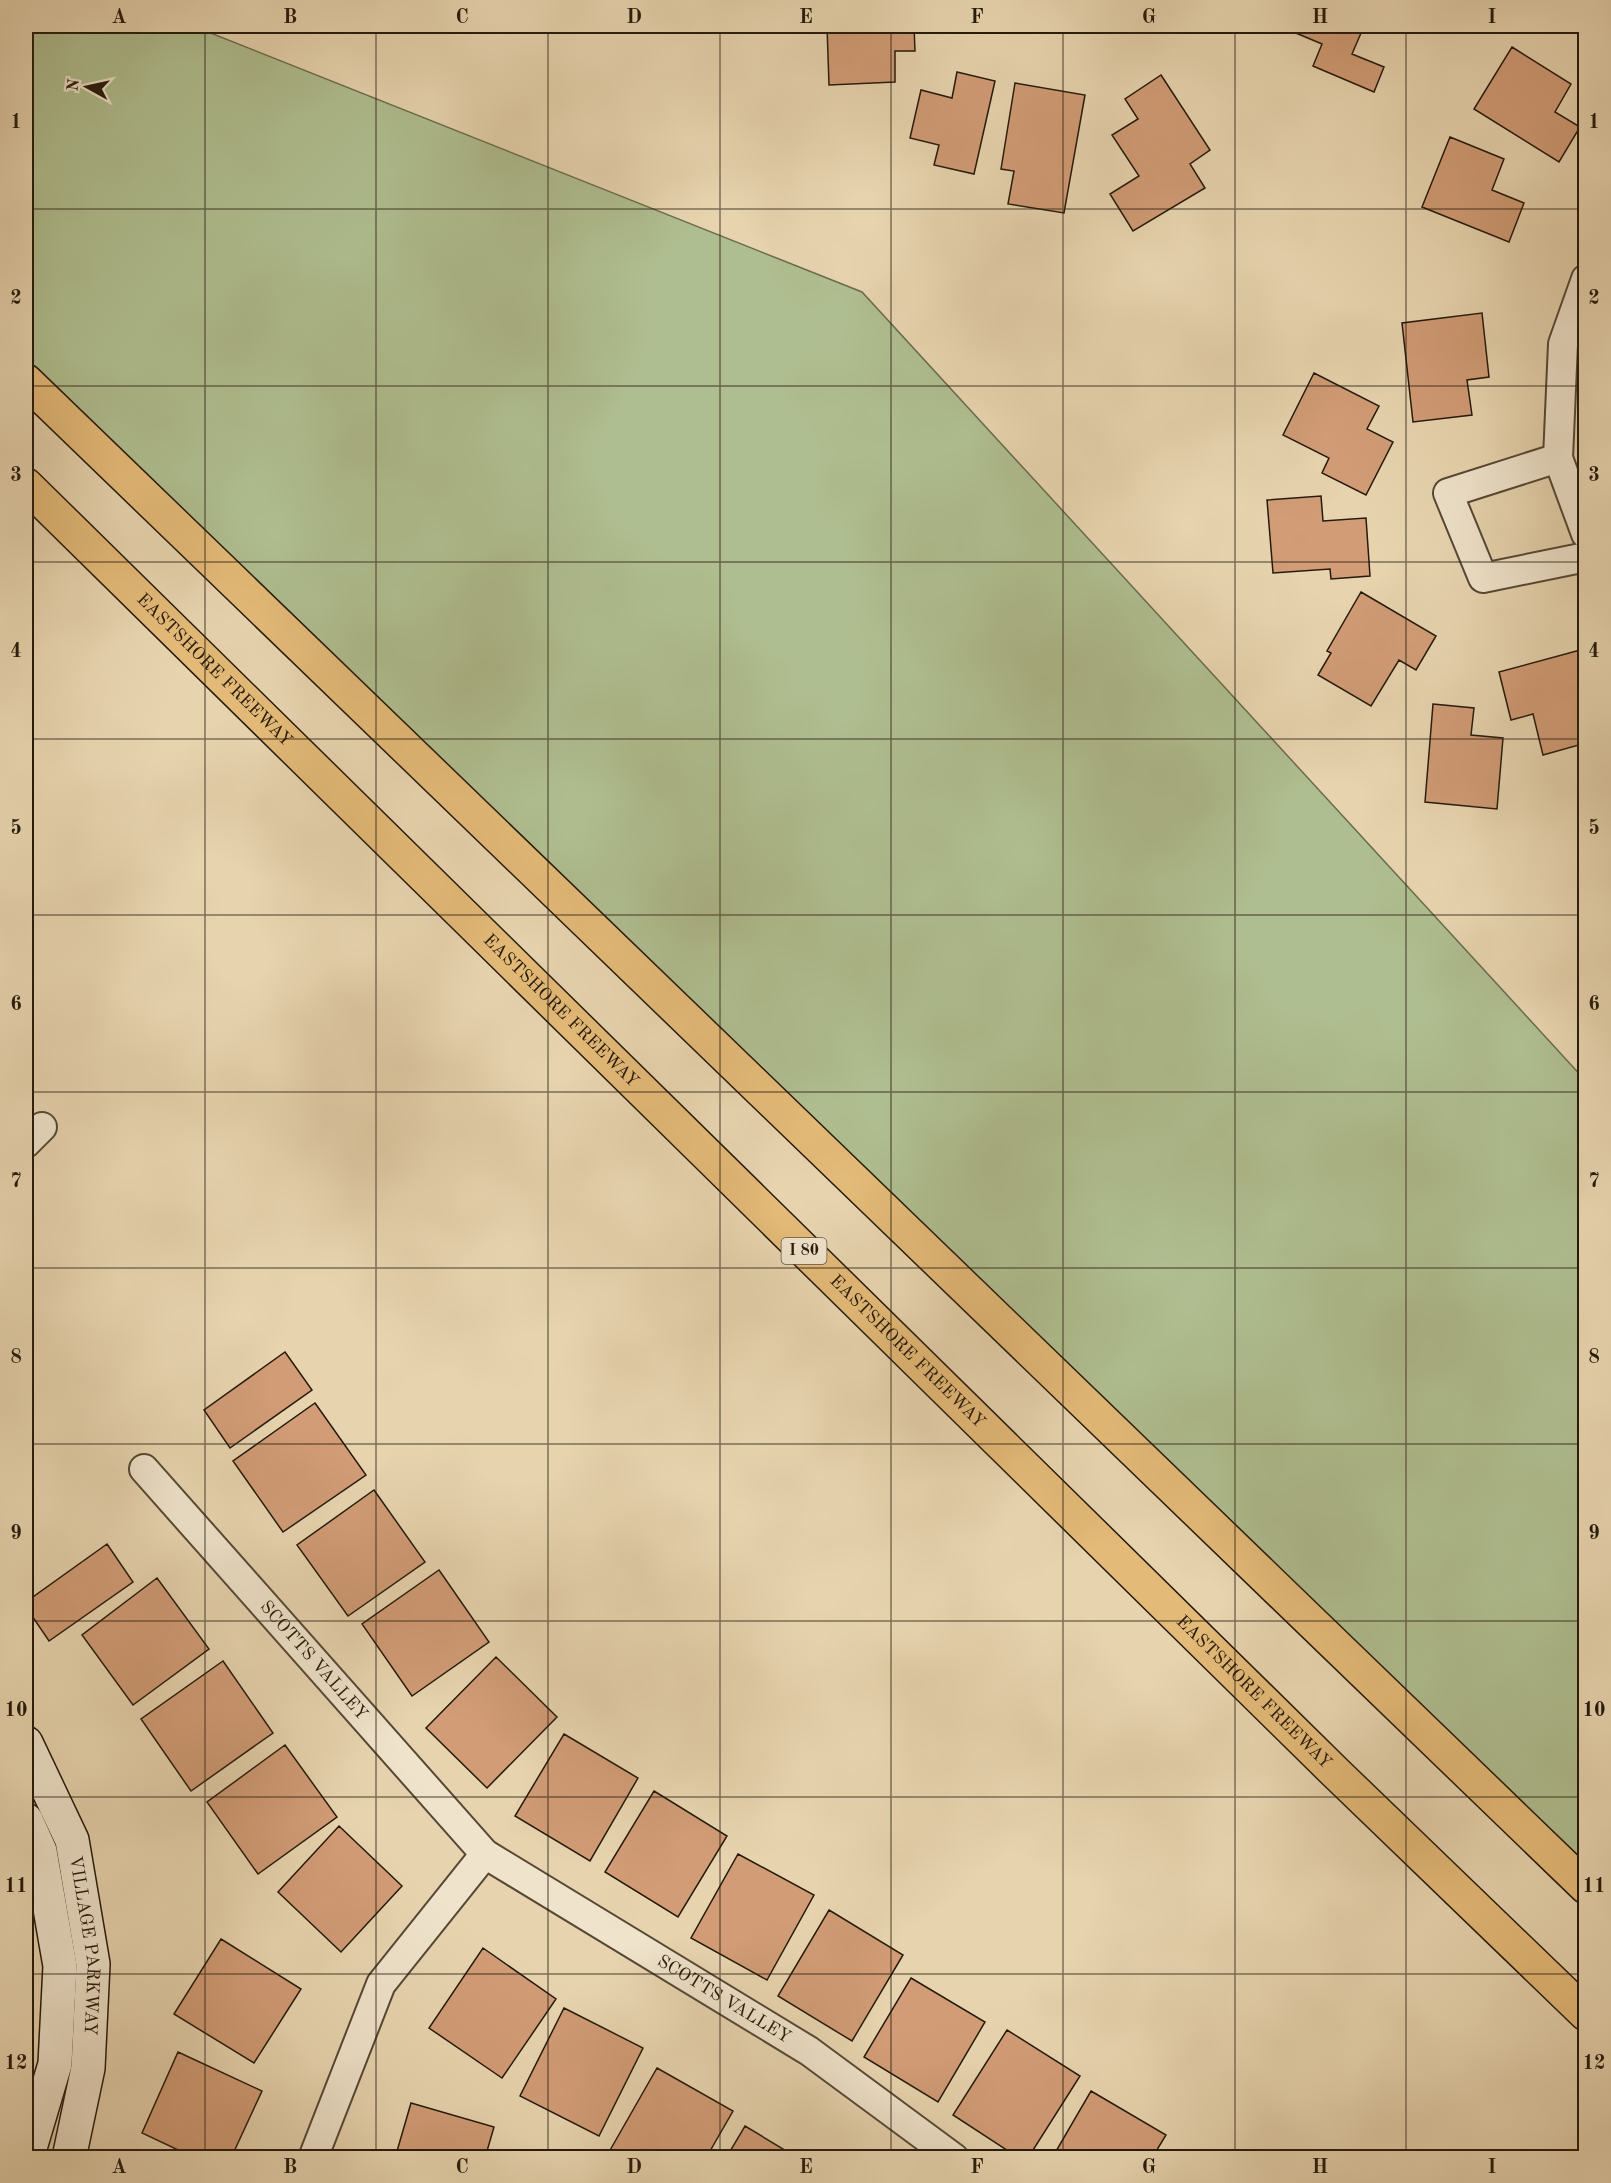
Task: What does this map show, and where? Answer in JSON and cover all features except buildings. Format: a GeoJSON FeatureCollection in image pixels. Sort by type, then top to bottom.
{"type":"FeatureCollection","features":[{"type":"Feature","properties":{"kind":"highway"},"geometry":{"type":"LineString","coordinates":[[26,381],[1586,1887]]}},
{"type":"Feature","properties":{"kind":"highway","name":"EASTSHORE FREEWAY"},"geometry":{"type":"LineString","coordinates":[[26,485],[1336,1773],[1586,2014]]}},
{"type":"Feature","properties":{"kind":"street"},"geometry":{"type":"LineString","coordinates":[[1586,279],[1563,344],[1558,458],[1586,534]]}},
{"type":"Feature","properties":{"kind":"street"},"geometry":{"type":"LineString","coordinates":[[1558,458],[1448,493],[1483,578],[1586,558]]}},
{"type":"Feature","properties":{"kind":"street","name":"SCOTTS VALLEY"},"geometry":{"type":"LineString","coordinates":[[144,1469],[485,1854],[809,2052],[954,2157]]}},
{"type":"Feature","properties":{"kind":"street","name":"VILLAGE PARKWAY"},"geometry":{"type":"LineString","coordinates":[[26,1743],[72,1840],[93,1964],[88,2068],[69,2157]]}},
{"type":"Feature","properties":{"kind":"street","name":"VILLAGE PARKWAY"},"geometry":{"type":"LineString","coordinates":[[26,1820],[40,1851],[60,1966],[55,2064],[33,2156]]}},
{"type":"Feature","properties":{"kind":"street"},"geometry":{"type":"LineString","coordinates":[[313,2157],[381,1984],[485,1854]]}},
{"type":"Feature","properties":{"kind":"green space"},"geometry":{"type":"Polygon","coordinates":[[[26,26],[193,26],[862,292],[1585,1080],[1585,1887],[26,381],[26,26]]]}}]}
